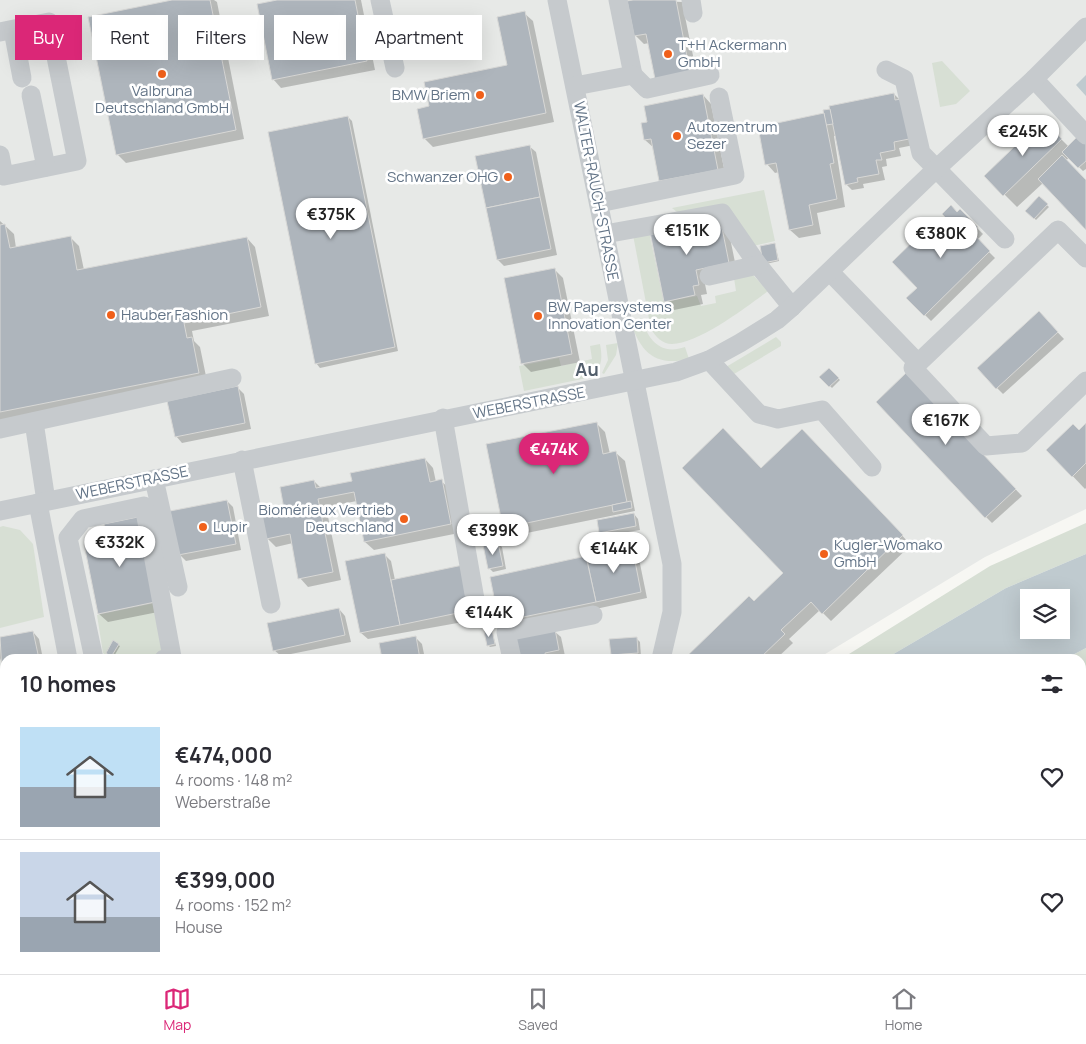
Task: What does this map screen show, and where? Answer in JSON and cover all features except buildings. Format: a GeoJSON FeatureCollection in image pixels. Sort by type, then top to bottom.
{"type":"FeatureCollection","features":[{"type":"Feature","properties":{"kind":"street"},"geometry":{"type":"LineString","coordinates":[[380,0],[395,68]]}},
{"type":"Feature","properties":{"kind":"street","name":"WALTER-RAUCH-STRASSE"},"geometry":{"type":"LineString","coordinates":[[557,0],[672,564],[672,612],[662,654]]}},
{"type":"Feature","properties":{"kind":"street"},"geometry":{"type":"LineString","coordinates":[[618,0],[633,75],[647,89],[710,75]]}},
{"type":"Feature","properties":{"kind":"street"},"geometry":{"type":"LineString","coordinates":[[0,155],[4,176],[77,161],[49,22],[6,31],[22,78]]}},
{"type":"Feature","properties":{"kind":"street","name":"WEBERSTRASSE"},"geometry":{"type":"LineString","coordinates":[[0,511],[443,418],[635,382],[676,372],[709,360],[777,320],[792,307],[936,169],[1034,80],[1086,28]]}},
{"type":"Feature","properties":{"kind":"street"},"geometry":{"type":"LineString","coordinates":[[886,70],[904,79],[921,153],[1005,239]]}},
{"type":"Feature","properties":{"kind":"street"},"geometry":{"type":"LineString","coordinates":[[575,86],[633,75]]}},
{"type":"Feature","properties":{"kind":"street"},"geometry":{"type":"LineString","coordinates":[[1034,80],[1086,135]]}},
{"type":"Feature","properties":{"kind":"street"},"geometry":{"type":"LineString","coordinates":[[31,95],[46,167]]}},
{"type":"Feature","properties":{"kind":"street"},"geometry":{"type":"LineString","coordinates":[[599,203],[735,175],[719,97]]}},
{"type":"Feature","properties":{"kind":"street"},"geometry":{"type":"LineString","coordinates":[[605,234],[722,213],[758,265],[792,307]]}},
{"type":"Feature","properties":{"kind":"street"},"geometry":{"type":"LineString","coordinates":[[1086,258],[1058,230],[913,368],[986,446],[1022,442],[1086,381]]}},
{"type":"Feature","properties":{"kind":"street"},"geometry":{"type":"LineString","coordinates":[[709,276],[758,265]]}},
{"type":"Feature","properties":{"kind":"street"},"geometry":{"type":"LineString","coordinates":[[830,272],[918,363]]}},
{"type":"Feature","properties":{"kind":"street"},"geometry":{"type":"LineString","coordinates":[[709,360],[759,414],[778,419],[822,410],[872,466]]}},
{"type":"Feature","properties":{"kind":"street"},"geometry":{"type":"LineString","coordinates":[[0,429],[232,378]]}},
{"type":"Feature","properties":{"kind":"street"},"geometry":{"type":"LineString","coordinates":[[443,418],[476,605]]}},
{"type":"Feature","properties":{"kind":"street"},"geometry":{"type":"LineString","coordinates":[[34,422],[42,502],[67,654]]}},
{"type":"Feature","properties":{"kind":"street"},"geometry":{"type":"LineString","coordinates":[[242,460],[271,604]]}},
{"type":"Feature","properties":{"kind":"street"},"geometry":{"type":"LineString","coordinates":[[154,479],[178,587]]}},
{"type":"Feature","properties":{"kind":"street"},"geometry":{"type":"LineString","coordinates":[[93,654],[68,538],[83,519],[144,506],[171,654]]}},
{"type":"Feature","properties":{"kind":"street"},"geometry":{"type":"LineString","coordinates":[[511,654],[506,632],[593,615]]}},
{"type":"Feature","properties":{"kind":"shaded area"},"geometry":{"type":"Polygon","coordinates":[[[0,0],[1086,0],[1086,509],[985,557],[825,654],[0,654],[0,0]]]}},
{"type":"Feature","properties":{"kind":"shaded area"},"geometry":{"type":"Polygon","coordinates":[[[942,61],[970,91],[956,104],[940,107],[932,63],[942,61]]]}},
{"type":"Feature","properties":{"kind":"shaded area"},"geometry":{"type":"Polygon","coordinates":[[[1086,75],[1086,96],[1076,85],[1086,75]]]}},
{"type":"Feature","properties":{"kind":"shaded area"},"geometry":{"type":"Polygon","coordinates":[[[764,190],[775,241],[753,246],[728,207],[682,216],[672,208],[764,190]]]}},
{"type":"Feature","properties":{"kind":"shaded area"},"geometry":{"type":"Polygon","coordinates":[[[649,232],[664,302],[697,296],[701,306],[716,303],[715,296],[736,291],[734,278],[752,274],[768,291],[722,323],[695,338],[668,344],[657,337],[651,329],[633,235],[649,232]]]}},
{"type":"Feature","properties":{"kind":"shaded area"},"geometry":{"type":"Polygon","coordinates":[[[641,318],[647,333],[656,344],[669,349],[685,347],[689,359],[667,361],[658,359],[644,349],[630,320],[641,318]]]}},
{"type":"Feature","properties":{"kind":"shaded area"},"geometry":{"type":"Polygon","coordinates":[[[776,337],[781,342],[781,346],[734,374],[726,367],[776,337]]]}},
{"type":"Feature","properties":{"kind":"shaded area"},"geometry":{"type":"Polygon","coordinates":[[[618,343],[616,355],[604,374],[602,373],[608,360],[606,345],[618,343]]]}},
{"type":"Feature","properties":{"kind":"shaded area"},"geometry":{"type":"Polygon","coordinates":[[[600,344],[600,364],[592,375],[587,378],[524,391],[519,366],[559,358],[561,366],[592,359],[590,346],[600,344]]]}},
{"type":"Feature","properties":{"kind":"shaded area"},"geometry":{"type":"Polygon","coordinates":[[[1086,523],[1086,554],[1006,588],[894,654],[849,654],[990,566],[1086,523]]]}},
{"type":"Feature","properties":{"kind":"shaded area"},"geometry":{"type":"Polygon","coordinates":[[[0,527],[20,530],[33,544],[44,617],[0,628],[0,527]]]}},
{"type":"Feature","properties":{"kind":"shaded area"},"geometry":{"type":"Polygon","coordinates":[[[1086,554],[1086,648],[1075,654],[894,654],[1006,588],[1086,554]]]}},
{"type":"Feature","properties":{"kind":"shaded area"},"geometry":{"type":"Polygon","coordinates":[[[155,603],[165,654],[104,654],[97,615],[155,603]]]}},
{"type":"Feature","properties":{"kind":"shaded area"},"geometry":{"type":"Polygon","coordinates":[[[1086,648],[1086,654],[1075,654],[1086,648]]]}},
{"type":"Feature","properties":{"kind":"place","name":"T+H Ackermann GmbH"},"geometry":{"type":"Point","coordinates":[668,54]}},
{"type":"Feature","properties":{"kind":"place","name":"Valbruna Deutschland GmbH"},"geometry":{"type":"Point","coordinates":[162,74]}},
{"type":"Feature","properties":{"kind":"place","name":"BMW Briem"},"geometry":{"type":"Point","coordinates":[480,95]}},
{"type":"Feature","properties":{"kind":"place","name":"Autozentrum Sezer"},"geometry":{"type":"Point","coordinates":[677,136]}},
{"type":"Feature","properties":{"kind":"place","name":"Schwanzer OHG"},"geometry":{"type":"Point","coordinates":[508,177]}},
{"type":"Feature","properties":{"kind":"place","name":"Hauber Fashion"},"geometry":{"type":"Point","coordinates":[111,315]}},
{"type":"Feature","properties":{"kind":"place","name":"BW Papersystems Innovation Center"},"geometry":{"type":"Point","coordinates":[538,316]}},
{"type":"Feature","properties":{"kind":"place","name":"Biomérieux Vertrieb Deutschland"},"geometry":{"type":"Point","coordinates":[404,519]}},
{"type":"Feature","properties":{"kind":"place","name":"Lupir"},"geometry":{"type":"Point","coordinates":[203,527]}},
{"type":"Feature","properties":{"kind":"place","name":"Kugler-Womako GmbH"},"geometry":{"type":"Point","coordinates":[824,554]}},
{"type":"Feature","properties":{"kind":"district","name":"Au"},"geometry":{"type":"Point","coordinates":[587,370]}}]}
